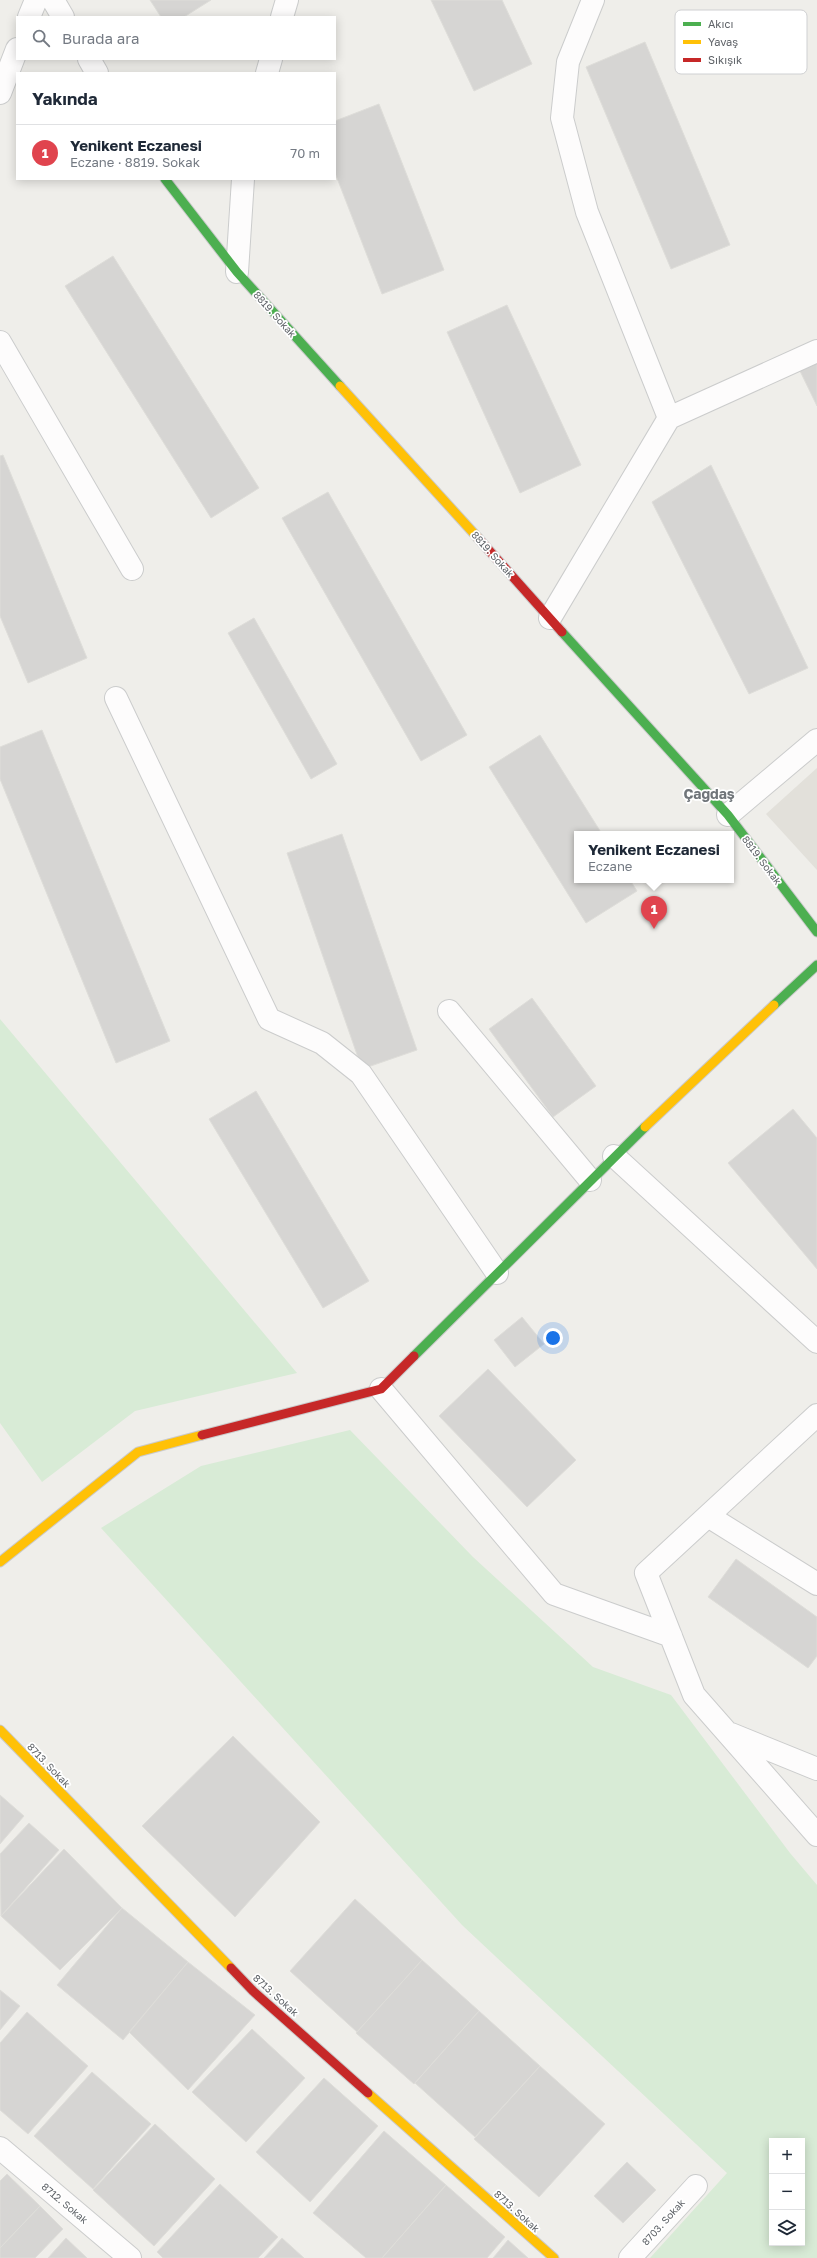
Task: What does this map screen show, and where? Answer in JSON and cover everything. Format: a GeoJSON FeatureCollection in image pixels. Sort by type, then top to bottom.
{"type":"FeatureCollection","features":[{"type":"Feature","properties":{"kind":"street"},"geometry":{"type":"LineString","coordinates":[[30,16],[36,0]]}},
{"type":"Feature","properties":{"kind":"street"},"geometry":{"type":"LineString","coordinates":[[53,0],[62,16]]}},
{"type":"Feature","properties":{"kind":"street"},"geometry":{"type":"LineString","coordinates":[[282,16],[287,0]]}},
{"type":"Feature","properties":{"kind":"street"},"geometry":{"type":"LineString","coordinates":[[593,0],[568,62],[562,118],[587,212],[669,418]]}},
{"type":"Feature","properties":{"kind":"street"},"geometry":{"type":"LineString","coordinates":[[0,93],[16,52]]}},
{"type":"Feature","properties":{"kind":"street"},"geometry":{"type":"LineString","coordinates":[[89,60],[96,72]]}},
{"type":"Feature","properties":{"kind":"street"},"geometry":{"type":"LineString","coordinates":[[267,72],[271,60]]}},
{"type":"Feature","properties":{"kind":"street","name":"8819. Sokak"},"geometry":{"type":"LineString","coordinates":[[165,180],[237,272],[728,815],[817,932]]}},
{"type":"Feature","properties":{"kind":"street"},"geometry":{"type":"LineString","coordinates":[[237,272],[243,180]]}},
{"type":"Feature","properties":{"kind":"street"},"geometry":{"type":"LineString","coordinates":[[0,342],[132,569]]}},
{"type":"Feature","properties":{"kind":"street"},"geometry":{"type":"LineString","coordinates":[[550,618],[669,418],[817,351]]}},
{"type":"Feature","properties":{"kind":"street"},"geometry":{"type":"LineString","coordinates":[[116,698],[269,1019],[322,1043],[361,1074],[497,1273]]}},
{"type":"Feature","properties":{"kind":"street"},"geometry":{"type":"LineString","coordinates":[[728,815],[817,740]]}},
{"type":"Feature","properties":{"kind":"street"},"geometry":{"type":"LineString","coordinates":[[0,1562],[138,1452],[381,1389],[614,1156],[817,965]]}},
{"type":"Feature","properties":{"kind":"street"},"geometry":{"type":"LineString","coordinates":[[449,1011],[590,1180]]}},
{"type":"Feature","properties":{"kind":"street"},"geometry":{"type":"LineString","coordinates":[[614,1156],[817,1342]]}},
{"type":"Feature","properties":{"kind":"street"},"geometry":{"type":"LineString","coordinates":[[381,1389],[554,1594],[671,1636]]}},
{"type":"Feature","properties":{"kind":"street"},"geometry":{"type":"LineString","coordinates":[[817,1415],[646,1573],[694,1695],[817,1835]]}},
{"type":"Feature","properties":{"kind":"street"},"geometry":{"type":"LineString","coordinates":[[708,1516],[817,1584]]}},
{"type":"Feature","properties":{"kind":"street","name":"8713. Sokak"},"geometry":{"type":"LineString","coordinates":[[0,1730],[253,1991],[554,2258]]}},
{"type":"Feature","properties":{"kind":"street"},"geometry":{"type":"LineString","coordinates":[[727,1733],[817,1769]]}},
{"type":"Feature","properties":{"kind":"street","name":"8712. Sokak"},"geometry":{"type":"LineString","coordinates":[[0,2148],[130,2258]]}},
{"type":"Feature","properties":{"kind":"street","name":"8703. Sokak"},"geometry":{"type":"LineString","coordinates":[[630,2258],[696,2186]]}},
{"type":"Feature","properties":{"kind":"shaded area"},"geometry":{"type":"Polygon","coordinates":[[[817,768],[817,870],[766,814],[817,768]]]}},
{"type":"Feature","properties":{"kind":"green space"},"geometry":{"type":"Polygon","coordinates":[[[0,1019],[297,1373],[135,1411],[42,1482],[0,1423],[0,1019]]]}},
{"type":"Feature","properties":{"kind":"green space"},"geometry":{"type":"Polygon","coordinates":[[[350,1430],[473,1557],[593,1667],[671,1695],[790,1853],[817,1885],[817,2258],[650,2258],[727,2173],[462,1925],[101,1528],[201,1466],[350,1430]]]}},
{"type":"Feature","properties":{"kind":"building"},"geometry":{"type":"Polygon","coordinates":[[[150,0],[211,0],[186,16],[160,16],[150,0]]]}},
{"type":"Feature","properties":{"kind":"building"},"geometry":{"type":"Polygon","coordinates":[[[431,0],[502,0],[532,64],[474,91],[431,0]]]}},
{"type":"Feature","properties":{"kind":"building"},"geometry":{"type":"Polygon","coordinates":[[[645,42],[730,245],[671,269],[586,67],[645,42]]]}},
{"type":"Feature","properties":{"kind":"building"},"geometry":{"type":"Polygon","coordinates":[[[379,104],[444,270],[382,294],[336,176],[336,121],[379,104]]]}},
{"type":"Feature","properties":{"kind":"building"},"geometry":{"type":"Polygon","coordinates":[[[113,256],[259,488],[211,518],[65,286],[113,256]]]}},
{"type":"Feature","properties":{"kind":"building"},"geometry":{"type":"Polygon","coordinates":[[[507,305],[581,465],[520,493],[447,332],[507,305]]]}},
{"type":"Feature","properties":{"kind":"building"},"geometry":{"type":"Polygon","coordinates":[[[817,360],[817,406],[799,369],[817,360]]]}},
{"type":"Feature","properties":{"kind":"building"},"geometry":{"type":"Polygon","coordinates":[[[3,455],[87,658],[28,683],[0,616],[0,456],[3,455]]]}},
{"type":"Feature","properties":{"kind":"building"},"geometry":{"type":"Polygon","coordinates":[[[711,465],[808,668],[749,694],[652,502],[711,465]]]}},
{"type":"Feature","properties":{"kind":"building"},"geometry":{"type":"Polygon","coordinates":[[[328,492],[467,735],[421,761],[282,518],[328,492]]]}},
{"type":"Feature","properties":{"kind":"building"},"geometry":{"type":"Polygon","coordinates":[[[254,618],[337,764],[311,779],[228,633],[254,618]]]}},
{"type":"Feature","properties":{"kind":"building"},"geometry":{"type":"Polygon","coordinates":[[[42,730],[170,1041],[116,1063],[0,779],[0,747],[42,730]]]}},
{"type":"Feature","properties":{"kind":"building"},"geometry":{"type":"Polygon","coordinates":[[[540,735],[600,831],[574,831],[574,883],[632,883],[637,891],[586,923],[489,767],[540,735]]]}},
{"type":"Feature","properties":{"kind":"building"},"geometry":{"type":"Polygon","coordinates":[[[342,834],[417,1050],[362,1069],[287,853],[342,834]]]}},
{"type":"Feature","properties":{"kind":"building"},"geometry":{"type":"Polygon","coordinates":[[[532,998],[596,1086],[553,1117],[489,1029],[532,998]]]}},
{"type":"Feature","properties":{"kind":"building"},"geometry":{"type":"Polygon","coordinates":[[[256,1091],[369,1281],[323,1308],[209,1119],[256,1091]]]}},
{"type":"Feature","properties":{"kind":"building"},"geometry":{"type":"Polygon","coordinates":[[[793,1109],[817,1138],[817,1269],[728,1163],[793,1109]]]}},
{"type":"Feature","properties":{"kind":"building"},"geometry":{"type":"Polygon","coordinates":[[[522,1317],[544,1344],[515,1367],[494,1340],[522,1317]]]}},
{"type":"Feature","properties":{"kind":"building"},"geometry":{"type":"Polygon","coordinates":[[[488,1369],[576,1460],[527,1507],[439,1416],[488,1369]]]}},
{"type":"Feature","properties":{"kind":"building"},"geometry":{"type":"Polygon","coordinates":[[[736,1559],[817,1617],[817,1656],[808,1668],[708,1597],[736,1559]]]}},
{"type":"Feature","properties":{"kind":"building"},"geometry":{"type":"Polygon","coordinates":[[[233,1736],[320,1822],[235,1917],[142,1826],[233,1736]]]}},
{"type":"Feature","properties":{"kind":"building"},"geometry":{"type":"Polygon","coordinates":[[[0,1795],[24,1816],[0,1844],[0,1795]]]}},
{"type":"Feature","properties":{"kind":"building"},"geometry":{"type":"Polygon","coordinates":[[[29,1823],[59,1850],[1,1916],[0,1854],[29,1823]]]}},
{"type":"Feature","properties":{"kind":"building"},"geometry":{"type":"Polygon","coordinates":[[[64,1849],[122,1908],[60,1970],[1,1916],[64,1849]]]}},
{"type":"Feature","properties":{"kind":"building"},"geometry":{"type":"Polygon","coordinates":[[[355,1899],[422,1960],[357,2032],[290,1971],[355,1899]]]}},
{"type":"Feature","properties":{"kind":"building"},"geometry":{"type":"Polygon","coordinates":[[[122,1908],[188,1962],[123,2040],[57,1985],[122,1908]]]}},
{"type":"Feature","properties":{"kind":"building"},"geometry":{"type":"Polygon","coordinates":[[[422,1960],[479,2011],[414,2084],[356,2033],[422,1960]]]}},
{"type":"Feature","properties":{"kind":"building"},"geometry":{"type":"Polygon","coordinates":[[[188,1962],[255,2015],[188,2090],[129,2032],[188,1962]]]}},
{"type":"Feature","properties":{"kind":"building"},"geometry":{"type":"Polygon","coordinates":[[[0,1990],[20,2006],[0,2030],[0,1990]]]}},
{"type":"Feature","properties":{"kind":"building"},"geometry":{"type":"Polygon","coordinates":[[[479,2011],[540,2066],[475,2137],[415,2083],[479,2011]]]}},
{"type":"Feature","properties":{"kind":"building"},"geometry":{"type":"Polygon","coordinates":[[[27,2012],[88,2066],[28,2134],[0,2110],[0,2043],[27,2012]]]}},
{"type":"Feature","properties":{"kind":"building"},"geometry":{"type":"Polygon","coordinates":[[[252,2029],[305,2078],[246,2142],[192,2092],[252,2029]]]}},
{"type":"Feature","properties":{"kind":"building"},"geometry":{"type":"Polygon","coordinates":[[[540,2066],[605,2124],[539,2197],[474,2139],[540,2066]]]}},
{"type":"Feature","properties":{"kind":"building"},"geometry":{"type":"Polygon","coordinates":[[[92,2072],[151,2124],[93,2189],[34,2136],[92,2072]]]}},
{"type":"Feature","properties":{"kind":"building"},"geometry":{"type":"Polygon","coordinates":[[[324,2078],[378,2126],[310,2202],[256,2152],[324,2078]]]}},
{"type":"Feature","properties":{"kind":"building"},"geometry":{"type":"Polygon","coordinates":[[[155,2124],[215,2179],[154,2246],[93,2190],[155,2124]]]}},
{"type":"Feature","properties":{"kind":"building"},"geometry":{"type":"Polygon","coordinates":[[[384,2131],[446,2185],[382,2258],[366,2258],[313,2213],[384,2131]]]}},
{"type":"Feature","properties":{"kind":"building"},"geometry":{"type":"Polygon","coordinates":[[[627,2162],[656,2190],[623,2223],[594,2196],[627,2162]]]}},
{"type":"Feature","properties":{"kind":"building"},"geometry":{"type":"Polygon","coordinates":[[[7,2174],[40,2206],[0,2248],[0,2181],[7,2174]]]}},
{"type":"Feature","properties":{"kind":"building"},"geometry":{"type":"Polygon","coordinates":[[[220,2184],[278,2237],[258,2258],[163,2258],[157,2252],[220,2184]]]}},
{"type":"Feature","properties":{"kind":"building"},"geometry":{"type":"Polygon","coordinates":[[[446,2185],[505,2237],[487,2258],[382,2258],[446,2185]]]}},
{"type":"Feature","properties":{"kind":"building"},"geometry":{"type":"Polygon","coordinates":[[[40,2206],[63,2229],[35,2258],[0,2258],[0,2248],[40,2206]]]}},
{"type":"Feature","properties":{"kind":"building"},"geometry":{"type":"Polygon","coordinates":[[[66,2238],[87,2258],[48,2258],[66,2238]]]}},
{"type":"Feature","properties":{"kind":"building"},"geometry":{"type":"Polygon","coordinates":[[[282,2238],[304,2258],[264,2258],[282,2238]]]}},
{"type":"Feature","properties":{"kind":"building"},"geometry":{"type":"Polygon","coordinates":[[[508,2240],[528,2258],[493,2258],[508,2240]]]}},
{"type":"Feature","properties":{"kind":"traffic: fast"},"geometry":{"type":"LineString","coordinates":[[166,180],[237,272],[340,386]]}},
{"type":"Feature","properties":{"kind":"traffic: fast"},"geometry":{"type":"LineString","coordinates":[[562,632],[728,815],[817,932]]}},
{"type":"Feature","properties":{"kind":"traffic: fast"},"geometry":{"type":"LineString","coordinates":[[774,1005],[817,965]]}},
{"type":"Feature","properties":{"kind":"traffic: fast"},"geometry":{"type":"LineString","coordinates":[[414,1356],[645,1127]]}},
{"type":"Feature","properties":{"kind":"traffic: slow"},"geometry":{"type":"LineString","coordinates":[[340,386],[478,538]]}},
{"type":"Feature","properties":{"kind":"traffic: slow"},"geometry":{"type":"LineString","coordinates":[[645,1127],[774,1005]]}},
{"type":"Feature","properties":{"kind":"traffic: slow"},"geometry":{"type":"LineString","coordinates":[[0,1562],[138,1452],[202,1435]]}},
{"type":"Feature","properties":{"kind":"traffic: slow"},"geometry":{"type":"LineString","coordinates":[[0,1730],[231,1968]]}},
{"type":"Feature","properties":{"kind":"traffic: slow"},"geometry":{"type":"LineString","coordinates":[[368,2093],[554,2258]]}},
{"type":"Feature","properties":{"kind":"traffic: jam"},"geometry":{"type":"LineString","coordinates":[[478,538],[562,632]]}},
{"type":"Feature","properties":{"kind":"traffic: jam"},"geometry":{"type":"LineString","coordinates":[[202,1435],[381,1389],[414,1356]]}},
{"type":"Feature","properties":{"kind":"traffic: jam"},"geometry":{"type":"LineString","coordinates":[[231,1968],[253,1991],[368,2093]]}},
{"type":"Feature","properties":{"kind":"place","name":"Yenikent Eczanesi"},"geometry":{"type":"Point","coordinates":[654,929]}},
{"type":"Feature","properties":{"kind":"district","name":"Çağdaş"},"geometry":{"type":"Point","coordinates":[709,793]}}]}
